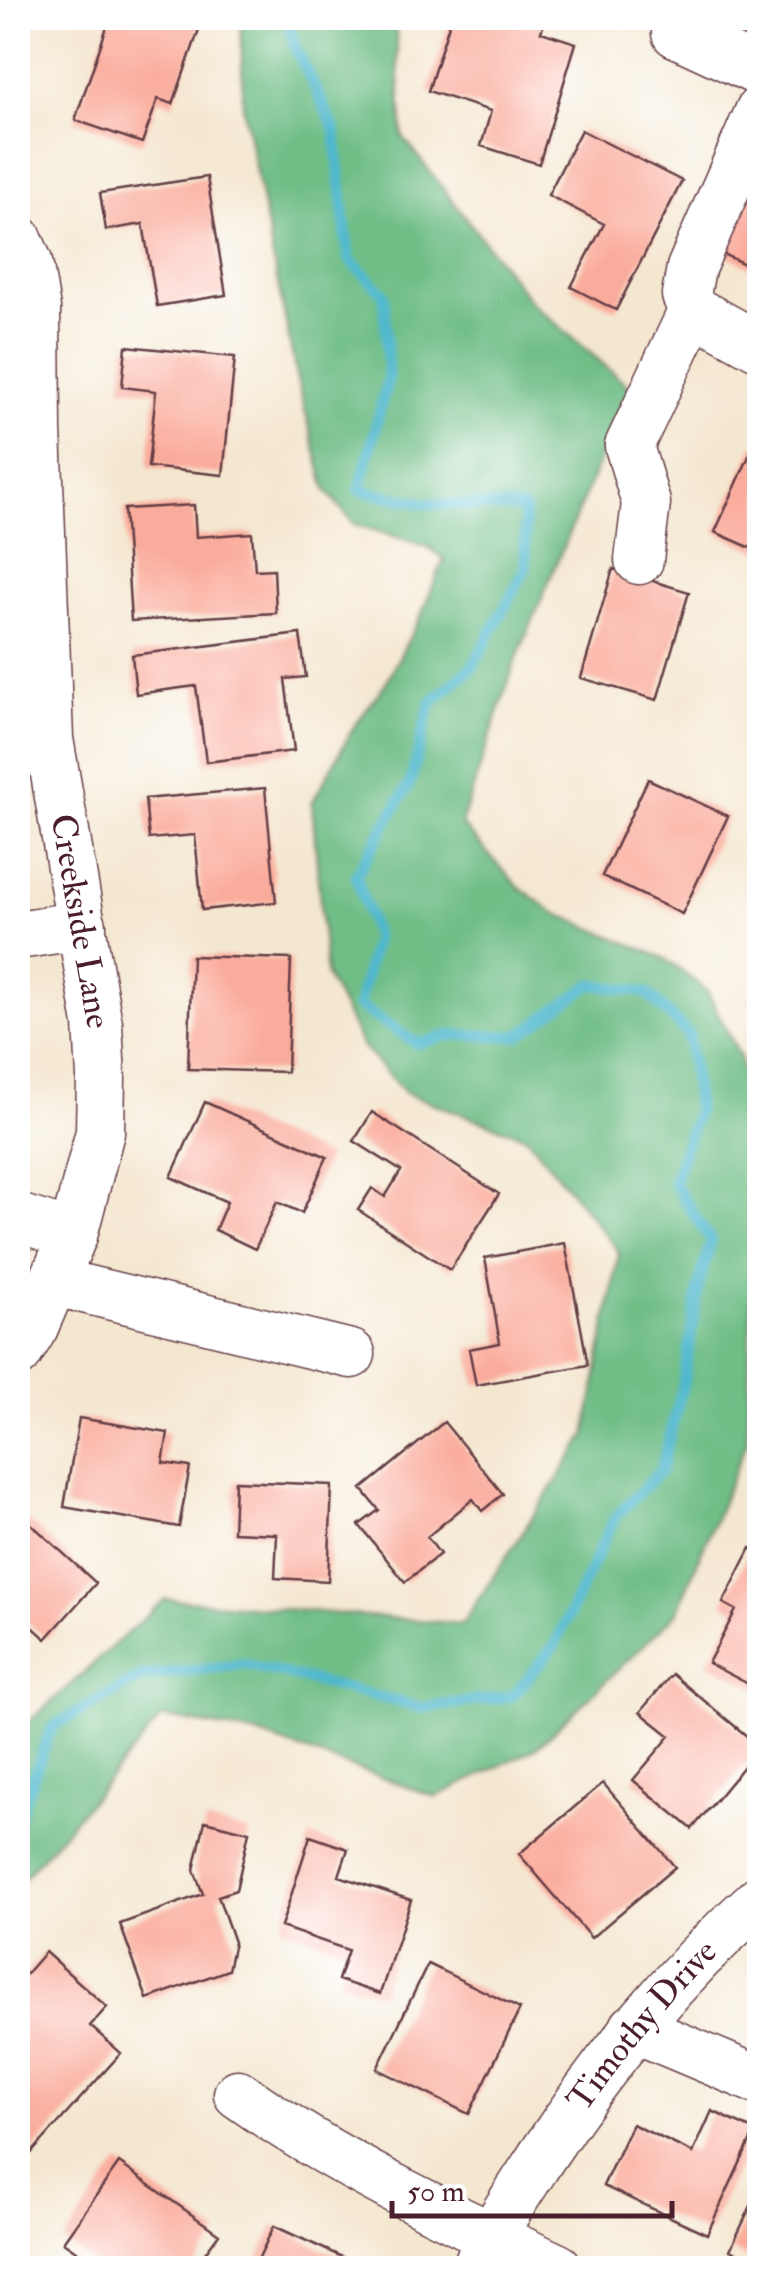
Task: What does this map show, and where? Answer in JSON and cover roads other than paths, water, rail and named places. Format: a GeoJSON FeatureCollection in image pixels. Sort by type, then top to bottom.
{"type":"FeatureCollection","features":[{"type":"Feature","properties":{"kind":"street"},"geometry":{"type":"LineString","coordinates":[[676,33],[758,76],[691,268],[686,295],[693,310],[760,347]]}},
{"type":"Feature","properties":{"kind":"street","name":"Creekside Lane"},"geometry":{"type":"LineString","coordinates":[[18,239],[28,262],[36,308],[27,430],[31,680],[49,740],[98,1024],[100,1114],[100,1132],[73,1236],[55,1282],[18,1353]]}},
{"type":"Feature","properties":{"kind":"street"},"geometry":{"type":"LineString","coordinates":[[639,560],[646,503],[629,446],[693,310]]}},
{"type":"Feature","properties":{"kind":"street"},"geometry":{"type":"LineString","coordinates":[[18,934],[82,925]]}},
{"type":"Feature","properties":{"kind":"street"},"geometry":{"type":"LineString","coordinates":[[18,1218],[73,1236]]}},
{"type":"Feature","properties":{"kind":"street"},"geometry":{"type":"LineString","coordinates":[[55,1282],[352,1354]]}},
{"type":"Feature","properties":{"kind":"street","name":"Timothy Drive"},"geometry":{"type":"LineString","coordinates":[[483,2252],[574,2107],[634,2028],[677,1978],[760,1899]]}},
{"type":"Feature","properties":{"kind":"street"},"geometry":{"type":"LineString","coordinates":[[634,2028],[760,2081]]}},
{"type":"Feature","properties":{"kind":"street"},"geometry":{"type":"LineString","coordinates":[[238,2094],[483,2252],[558,2268]]}},
{"type":"Feature","properties":{"kind":"waterway"},"geometry":{"type":"LineString","coordinates":[[18,1818],[52,1727],[141,1677],[244,1664],[423,1708],[513,1696],[554,1646],[615,1517],[661,1470],[683,1384],[699,1285],[711,1241],[673,1182],[697,1111],[688,1034],[647,993],[592,984],[518,1036],[450,1035],[418,1044],[358,1006],[375,937],[356,875],[410,783],[431,703],[473,666],[526,568],[524,509],[423,503],[360,490],[388,378],[384,294],[349,259],[335,129],[294,45],[287,18]]}}]}
